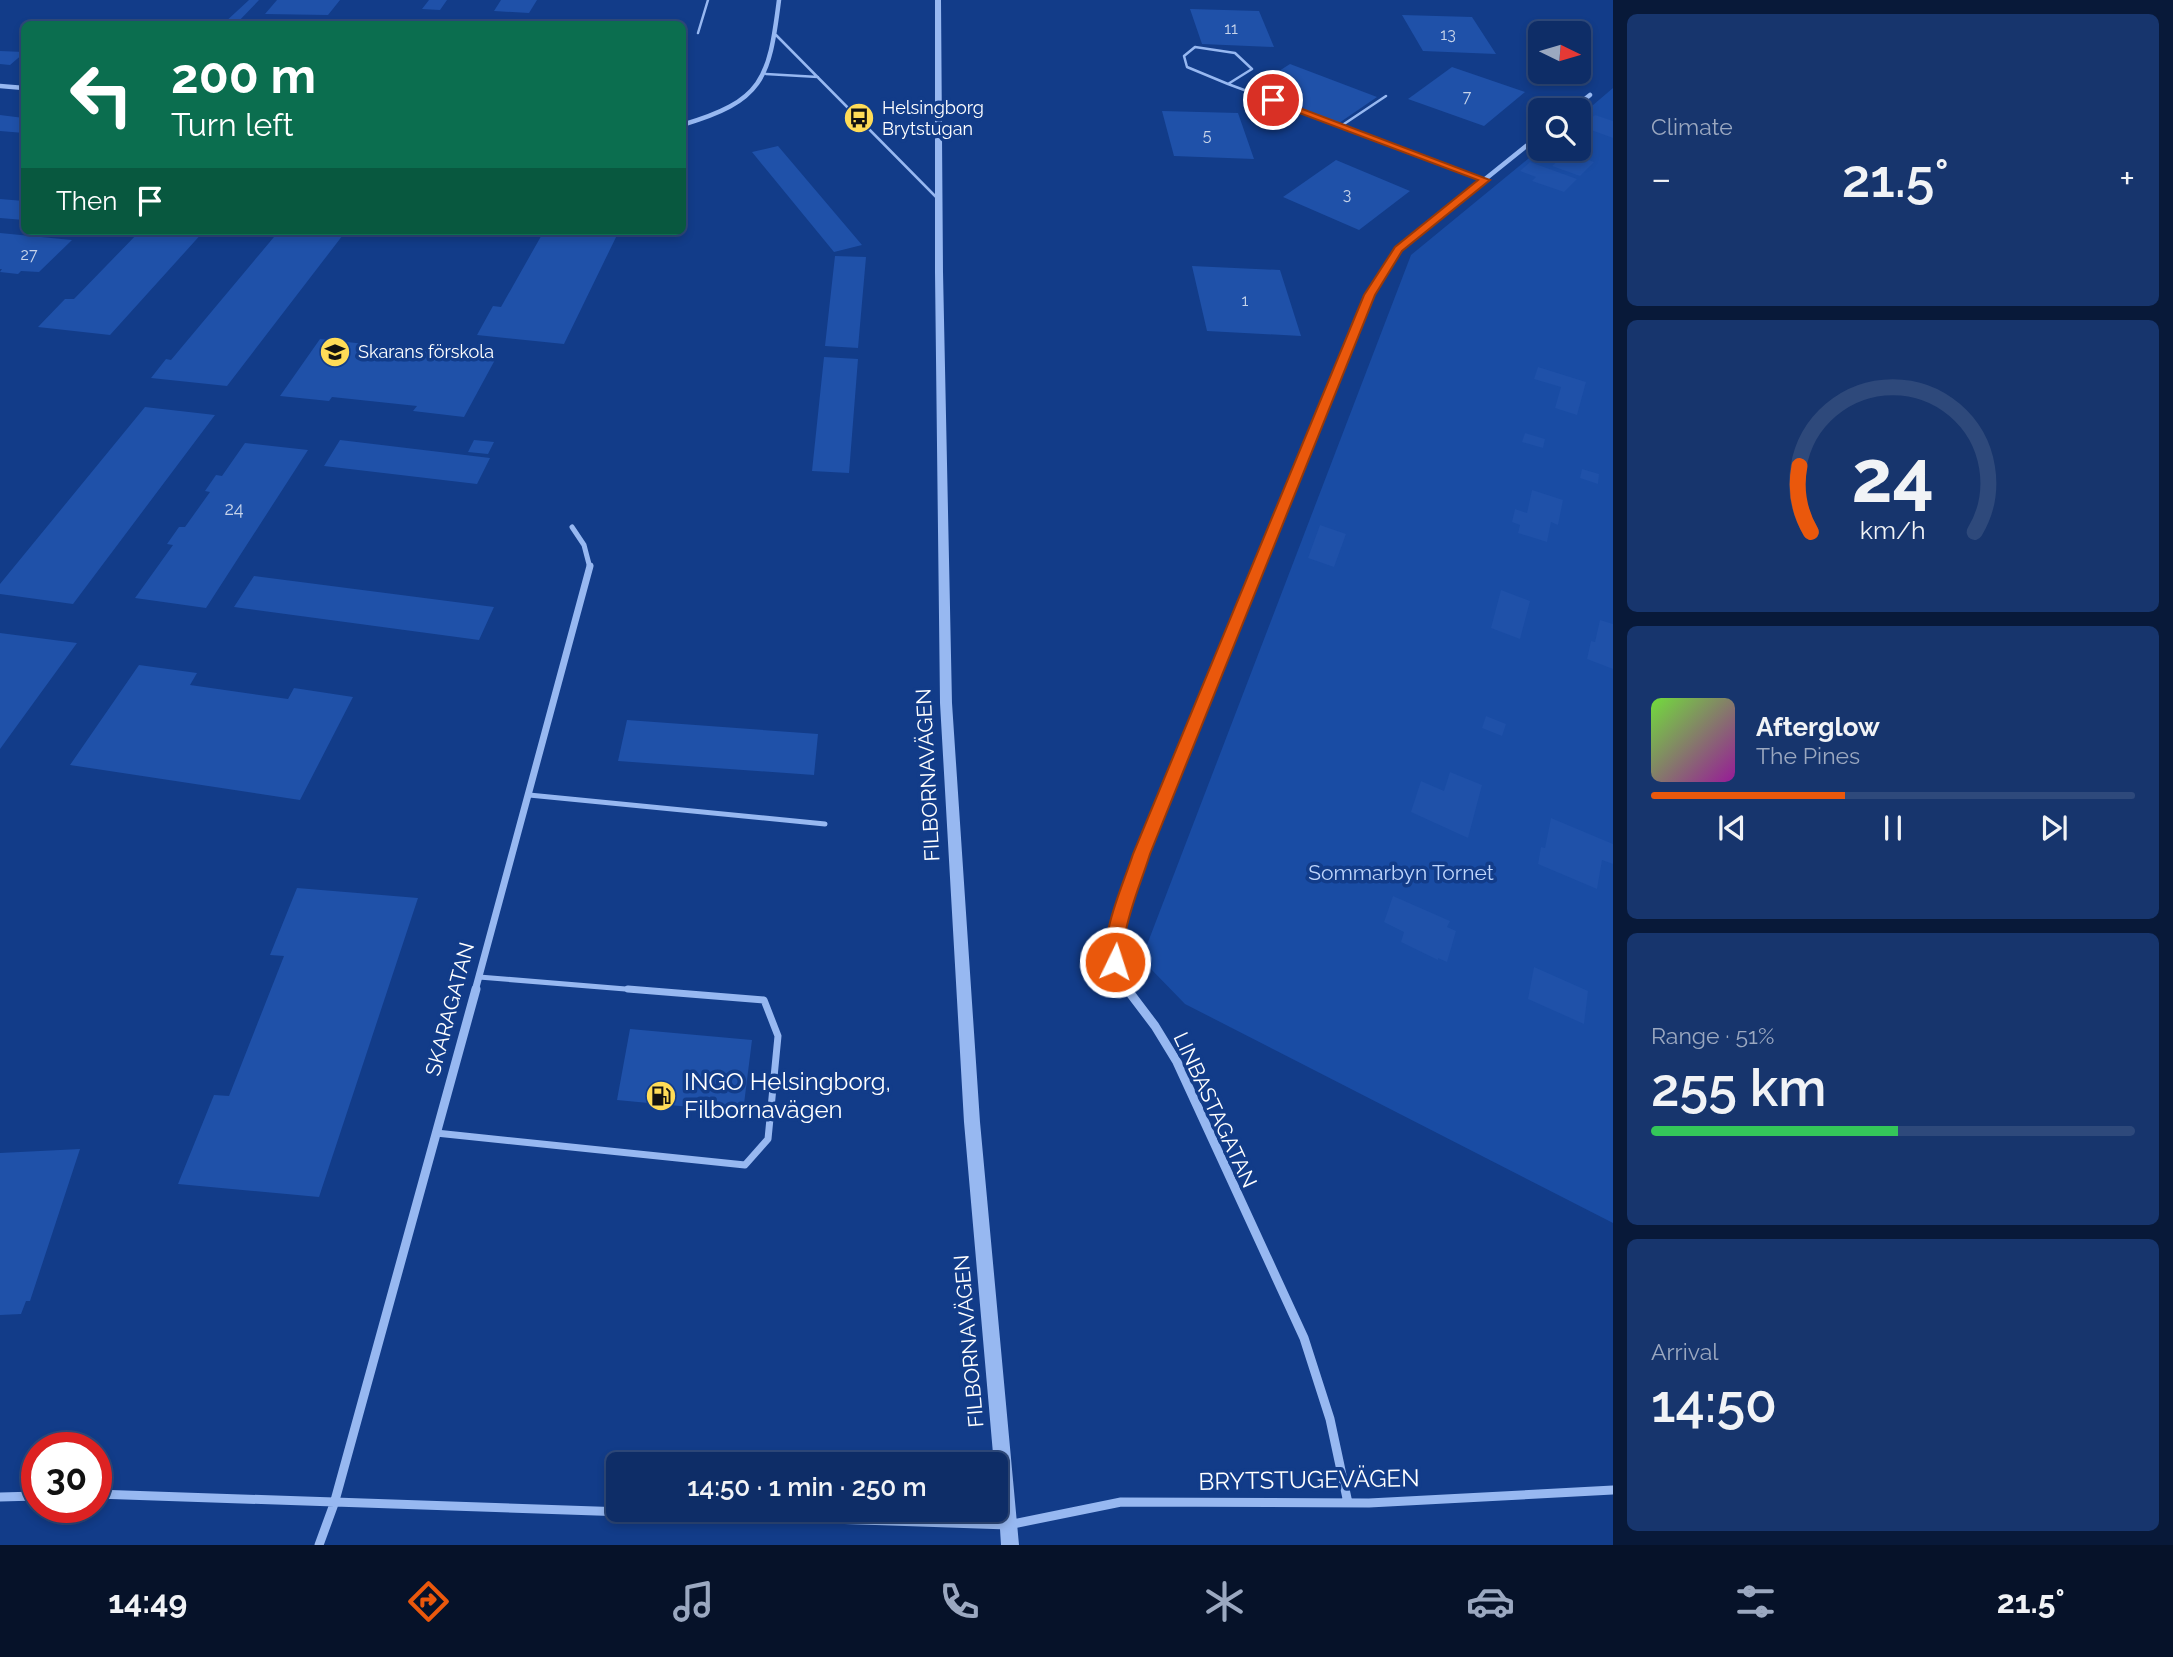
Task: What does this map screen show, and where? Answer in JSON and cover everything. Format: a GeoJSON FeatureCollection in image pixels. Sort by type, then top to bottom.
{"type":"FeatureCollection","features":[{"type":"Feature","properties":{"kind":"street"},"geometry":{"type":"LineString","coordinates":[[686,124],[727,110],[758,87],[766,74],[776,35],[779,0]]}},
{"type":"Feature","properties":{"kind":"street","name":"FILBORNAVÄGEN"},"geometry":{"type":"LineString","coordinates":[[938,0],[946,703],[972,1122],[1010,1545]]}},
{"type":"Feature","properties":{"kind":"street"},"geometry":{"type":"LineString","coordinates":[[0,86],[21,88]]}},
{"type":"Feature","properties":{"kind":"street"},"geometry":{"type":"LineString","coordinates":[[1586,98],[1590,95]]}},
{"type":"Feature","properties":{"kind":"street","name":"LINBASTAGATAN"},"geometry":{"type":"LineString","coordinates":[[1348,1503],[1330,1419],[1304,1338],[1177,1062],[1122,981],[1115,962],[1115,938],[1142,854],[1370,295],[1398,249],[1528,145]]}},
{"type":"Feature","properties":{"kind":"street","name":"SKARAGATAN"},"geometry":{"type":"LineString","coordinates":[[319,1545],[334,1504],[591,570],[584,545],[572,527]]}},
{"type":"Feature","properties":{"kind":"street","name":"BRYTSTUGEVÄGEN"},"geometry":{"type":"LineString","coordinates":[[1007,1525],[1121,1502],[1348,1503],[1613,1490]]}},
{"type":"Feature","properties":{"kind":"street"},"geometry":{"type":"LineString","coordinates":[[112,1495],[1007,1525]]}},
{"type":"Feature","properties":{"kind":"street"},"geometry":{"type":"LineString","coordinates":[[0,1497],[21,1496]]}},
{"type":"Feature","properties":{"kind":"lane"},"geometry":{"type":"LineString","coordinates":[[698,33],[708,0]]}},
{"type":"Feature","properties":{"kind":"lane"},"geometry":{"type":"LineString","coordinates":[[776,35],[939,200]]}},
{"type":"Feature","properties":{"kind":"lane"},"geometry":{"type":"LineString","coordinates":[[1228,83],[1252,69],[1247,60],[1238,53],[1220,48],[1195,47],[1184,57],[1187,67],[1228,83],[1341,126],[1485,180]]}},
{"type":"Feature","properties":{"kind":"lane"},"geometry":{"type":"LineString","coordinates":[[766,74],[818,77]]}},
{"type":"Feature","properties":{"kind":"lane"},"geometry":{"type":"LineString","coordinates":[[1341,126],[1386,96]]}},
{"type":"Feature","properties":{"kind":"lane"},"geometry":{"type":"LineString","coordinates":[[530,795],[825,824]]}},
{"type":"Feature","properties":{"kind":"lane"},"geometry":{"type":"LineString","coordinates":[[436,1133],[745,1165],[768,1139],[778,1036],[764,1000],[479,977]]}},
{"type":"Feature","properties":{"kind":"green space","name":"Sommarbyn Tornet"},"geometry":{"type":"Polygon","coordinates":[[[1613,88],[1613,1223],[1185,1004],[1149,967],[1145,950],[1411,255],[1528,159],[1528,161],[1591,161],[1591,107],[1613,88]]]}},
{"type":"Feature","properties":{"kind":"building"},"geometry":{"type":"Polygon","coordinates":[[[249,0],[259,0],[239,21],[226,21],[249,0]]]}},
{"type":"Feature","properties":{"kind":"building"},"geometry":{"type":"Polygon","coordinates":[[[277,0],[340,0],[328,15],[265,14],[277,0]]]}},
{"type":"Feature","properties":{"kind":"building"},"geometry":{"type":"Polygon","coordinates":[[[429,0],[447,0],[440,10],[422,9],[429,0]]]}},
{"type":"Feature","properties":{"kind":"building"},"geometry":{"type":"Polygon","coordinates":[[[501,0],[537,0],[529,13],[494,11],[501,0]]]}},
{"type":"Feature","properties":{"kind":"building"},"geometry":{"type":"Polygon","coordinates":[[[1190,9],[1259,11],[1274,47],[1202,44],[1190,9]]]}},
{"type":"Feature","properties":{"kind":"building"},"geometry":{"type":"Polygon","coordinates":[[[1402,15],[1472,17],[1496,54],[1423,51],[1402,15]]]}},
{"type":"Feature","properties":{"kind":"building"},"geometry":{"type":"Polygon","coordinates":[[[0,51],[21,52],[21,56],[10,65],[0,64],[0,51]]]}},
{"type":"Feature","properties":{"kind":"building"},"geometry":{"type":"Polygon","coordinates":[[[1290,64],[1377,97],[1339,123],[1251,89],[1290,64]]]}},
{"type":"Feature","properties":{"kind":"building"},"geometry":{"type":"Polygon","coordinates":[[[1452,67],[1525,92],[1484,126],[1408,99],[1452,67]]]}},
{"type":"Feature","properties":{"kind":"building"},"geometry":{"type":"Polygon","coordinates":[[[1162,111],[1238,113],[1254,159],[1174,156],[1162,111]]]}},
{"type":"Feature","properties":{"kind":"building"},"geometry":{"type":"Polygon","coordinates":[[[0,115],[21,118],[21,133],[0,131],[0,115]]]}},
{"type":"Feature","properties":{"kind":"building"},"geometry":{"type":"Polygon","coordinates":[[[1595,115],[1613,121],[1613,138],[1591,130],[1591,118],[1595,115]]]}},
{"type":"Feature","properties":{"kind":"building"},"geometry":{"type":"Polygon","coordinates":[[[778,146],[862,245],[834,252],[752,152],[778,146]]]}},
{"type":"Feature","properties":{"kind":"building"},"geometry":{"type":"Polygon","coordinates":[[[1336,160],[1410,191],[1359,230],[1283,197],[1336,160]]]}},
{"type":"Feature","properties":{"kind":"building"},"geometry":{"type":"Polygon","coordinates":[[[1558,161],[1594,162],[1580,176],[1552,166],[1558,161]]]}},
{"type":"Feature","properties":{"kind":"building"},"geometry":{"type":"Polygon","coordinates":[[[1530,162],[1577,179],[1564,192],[1532,181],[1536,177],[1520,171],[1530,162]]]}},
{"type":"Feature","properties":{"kind":"building"},"geometry":{"type":"Polygon","coordinates":[[[0,199],[21,201],[21,220],[0,218],[0,199]]]}},
{"type":"Feature","properties":{"kind":"building"},"geometry":{"type":"Polygon","coordinates":[[[0,233],[72,240],[39,272],[21,271],[18,274],[0,272],[0,233]]]}},
{"type":"Feature","properties":{"kind":"building"},"geometry":{"type":"Polygon","coordinates":[[[136,235],[200,235],[110,335],[38,327],[65,299],[74,299],[136,235]]]}},
{"type":"Feature","properties":{"kind":"building"},"geometry":{"type":"Polygon","coordinates":[[[276,235],[343,235],[227,386],[151,378],[166,359],[171,360],[276,235]]]}},
{"type":"Feature","properties":{"kind":"building"},"geometry":{"type":"Polygon","coordinates":[[[542,235],[617,235],[564,344],[477,335],[493,306],[501,307],[542,235]]]}},
{"type":"Feature","properties":{"kind":"building"},"geometry":{"type":"Polygon","coordinates":[[[835,256],[866,257],[858,348],[825,346],[835,256]]]}},
{"type":"Feature","properties":{"kind":"building"},"geometry":{"type":"Polygon","coordinates":[[[1192,266],[1280,270],[1301,336],[1207,331],[1192,266]]]}},
{"type":"Feature","properties":{"kind":"building"},"geometry":{"type":"Polygon","coordinates":[[[320,339],[496,358],[464,417],[413,411],[417,406],[332,397],[329,401],[280,396],[320,339]]]}},
{"type":"Feature","properties":{"kind":"building"},"geometry":{"type":"Polygon","coordinates":[[[824,357],[858,359],[849,473],[812,471],[824,357]]]}},
{"type":"Feature","properties":{"kind":"building"},"geometry":{"type":"Polygon","coordinates":[[[1538,367],[1586,382],[1577,415],[1555,408],[1561,387],[1534,379],[1538,367]]]}},
{"type":"Feature","properties":{"kind":"building"},"geometry":{"type":"Polygon","coordinates":[[[145,407],[215,415],[73,604],[0,594],[0,584],[145,407]]]}},
{"type":"Feature","properties":{"kind":"building"},"geometry":{"type":"Polygon","coordinates":[[[1525,433],[1545,439],[1543,448],[1522,442],[1525,433]]]}},
{"type":"Feature","properties":{"kind":"building"},"geometry":{"type":"Polygon","coordinates":[[[340,440],[490,458],[477,484],[324,466],[340,440]]]}},
{"type":"Feature","properties":{"kind":"building"},"geometry":{"type":"Polygon","coordinates":[[[474,440],[494,442],[488,454],[468,452],[474,440]]]}},
{"type":"Feature","properties":{"kind":"building"},"geometry":{"type":"Polygon","coordinates":[[[245,443],[308,450],[206,608],[135,598],[173,545],[167,544],[179,527],[185,527],[210,492],[205,491],[216,475],[222,476],[245,443]]]}},
{"type":"Feature","properties":{"kind":"building"},"geometry":{"type":"Polygon","coordinates":[[[1582,469],[1599,474],[1598,484],[1580,478],[1582,469]]]}},
{"type":"Feature","properties":{"kind":"building"},"geometry":{"type":"Polygon","coordinates":[[[1532,490],[1563,500],[1558,525],[1551,522],[1547,542],[1518,533],[1520,525],[1512,522],[1515,509],[1527,513],[1532,490]]]}},
{"type":"Feature","properties":{"kind":"building"},"geometry":{"type":"Polygon","coordinates":[[[1320,525],[1346,534],[1334,567],[1308,558],[1320,525]]]}},
{"type":"Feature","properties":{"kind":"building"},"geometry":{"type":"Polygon","coordinates":[[[254,576],[494,607],[479,640],[234,607],[254,576]]]}},
{"type":"Feature","properties":{"kind":"building"},"geometry":{"type":"Polygon","coordinates":[[[1501,590],[1530,601],[1520,639],[1491,628],[1501,590]]]}},
{"type":"Feature","properties":{"kind":"building"},"geometry":{"type":"Polygon","coordinates":[[[1600,620],[1613,624],[1613,669],[1587,659],[1591,641],[1595,642],[1600,620]]]}},
{"type":"Feature","properties":{"kind":"building"},"geometry":{"type":"Polygon","coordinates":[[[0,633],[77,643],[0,749],[0,633]]]}},
{"type":"Feature","properties":{"kind":"building"},"geometry":{"type":"Polygon","coordinates":[[[139,665],[197,673],[190,685],[288,699],[294,688],[353,697],[300,800],[70,765],[139,665]]]}},
{"type":"Feature","properties":{"kind":"building"},"geometry":{"type":"Polygon","coordinates":[[[1486,716],[1506,724],[1502,736],[1482,728],[1486,716]]]}},
{"type":"Feature","properties":{"kind":"building"},"geometry":{"type":"Polygon","coordinates":[[[627,720],[818,734],[814,775],[618,761],[627,720]]]}},
{"type":"Feature","properties":{"kind":"building"},"geometry":{"type":"Polygon","coordinates":[[[1450,772],[1482,785],[1468,838],[1411,812],[1421,781],[1444,791],[1450,772]]]}},
{"type":"Feature","properties":{"kind":"building"},"geometry":{"type":"Polygon","coordinates":[[[1551,818],[1613,844],[1613,864],[1602,860],[1597,889],[1538,864],[1541,847],[1545,848],[1551,818]]]}},
{"type":"Feature","properties":{"kind":"building"},"geometry":{"type":"Polygon","coordinates":[[[297,888],[418,898],[319,1197],[178,1184],[214,1095],[229,1096],[284,956],[270,955],[297,888]]]}},
{"type":"Feature","properties":{"kind":"building"},"geometry":{"type":"Polygon","coordinates":[[[1393,896],[1450,921],[1447,927],[1456,931],[1447,962],[1401,942],[1404,932],[1384,922],[1393,896]]]}},
{"type":"Feature","properties":{"kind":"building"},"geometry":{"type":"Polygon","coordinates":[[[1534,967],[1588,991],[1584,1024],[1528,999],[1534,967]]]}},
{"type":"Feature","properties":{"kind":"building"},"geometry":{"type":"Polygon","coordinates":[[[630,1029],[752,1040],[743,1112],[617,1100],[630,1029]]]}},
{"type":"Feature","properties":{"kind":"building"},"geometry":{"type":"Polygon","coordinates":[[[80,1149],[30,1301],[26,1301],[21,1314],[0,1315],[0,1153],[80,1149]]]}},
{"type":"Feature","properties":{"kind":"place","name":"Helsingborg Brytstugan"},"geometry":{"type":"Point","coordinates":[859,118]}},
{"type":"Feature","properties":{"kind":"place","name":"Skarans förskola"},"geometry":{"type":"Point","coordinates":[335,352]}},
{"type":"Feature","properties":{"kind":"place","name":"INGO Helsingborg, Filbornavägen"},"geometry":{"type":"Point","coordinates":[661,1096]}},
{"type":"Feature","properties":{"kind":"route"},"geometry":{"type":"LineString","coordinates":[[1115,962],[1115,938],[1122,909],[1142,854],[1370,295],[1398,249],[1485,180],[1273,100]]}}]}
